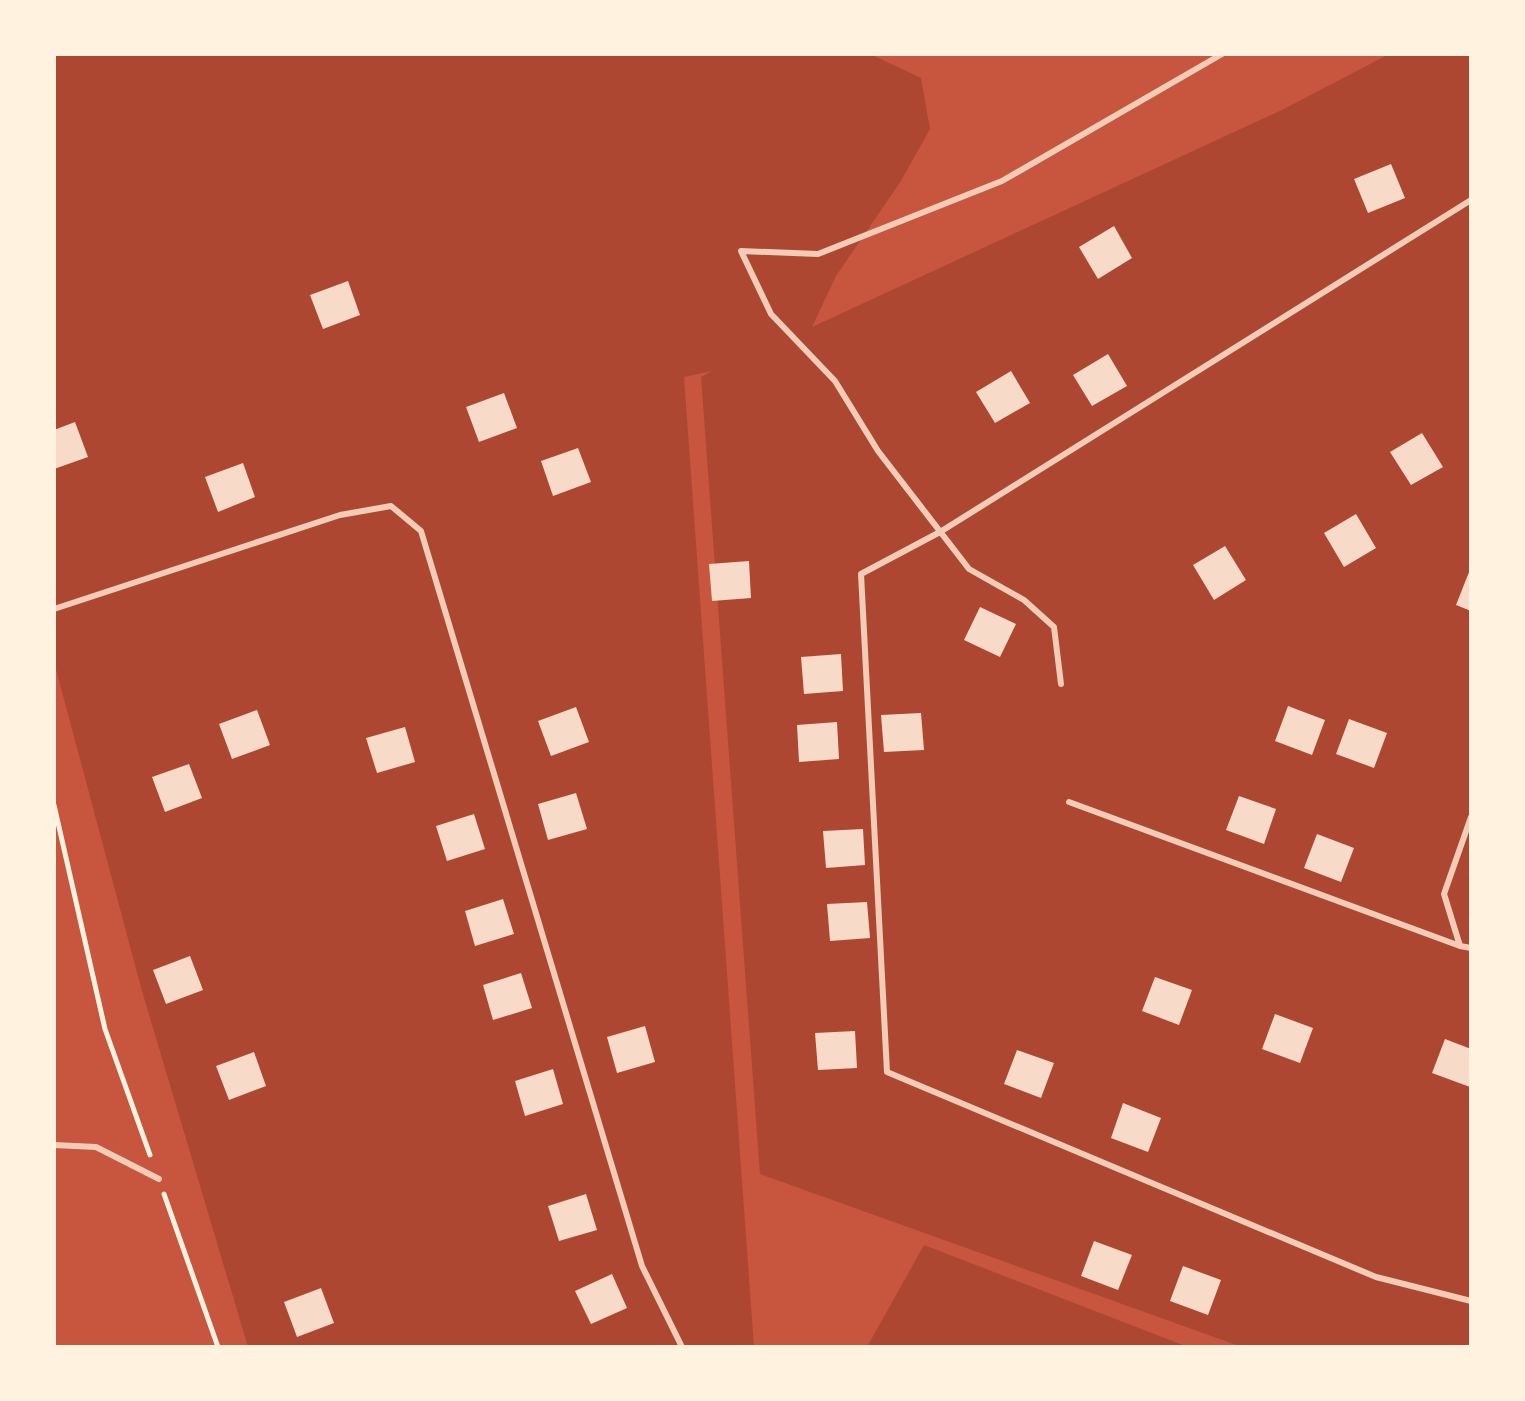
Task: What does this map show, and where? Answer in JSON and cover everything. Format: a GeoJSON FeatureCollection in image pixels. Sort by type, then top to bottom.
{"type":"FeatureCollection","features":[{"type":"Feature","properties":{"kind":"lane"},"geometry":{"type":"LineString","coordinates":[[1061,684],[1054,627],[1024,600],[969,569],[878,451],[835,381],[771,314],[741,251],[818,254],[1002,181],[1222,54]]}},
{"type":"Feature","properties":{"kind":"lane"},"geometry":{"type":"LineString","coordinates":[[1471,200],[940,532],[861,574],[887,1072],[1376,1277],[1471,1301]]}},
{"type":"Feature","properties":{"kind":"lane"},"geometry":{"type":"LineString","coordinates":[[54,609],[340,515],[391,506],[421,531],[642,1266],[682,1347]]}},
{"type":"Feature","properties":{"kind":"lane"},"geometry":{"type":"LineString","coordinates":[[1069,802],[1471,948]]}},
{"type":"Feature","properties":{"kind":"lane"},"geometry":{"type":"LineString","coordinates":[[1460,946],[1444,894],[1471,817]]}},
{"type":"Feature","properties":{"kind":"lane"},"geometry":{"type":"LineString","coordinates":[[54,1145],[96,1147],[159,1179]]}},
{"type":"Feature","properties":{"kind":"path"},"geometry":{"type":"LineString","coordinates":[[54,805],[105,1029],[218,1347]]}},
{"type":"Feature","properties":{"kind":"shaded area"},"geometry":{"type":"Polygon","coordinates":[[[54,54],[870,54],[921,78],[930,129],[901,181],[836,276],[812,327],[1284,109],[1389,54],[1471,54],[1471,1347],[1242,1347],[760,1174],[701,377],[712,371],[684,377],[754,1347],[248,1347],[142,991],[54,662],[54,54]]]}},
{"type":"Feature","properties":{"kind":"shaded area"},"geometry":{"type":"Polygon","coordinates":[[[924,1245],[1188,1347],[867,1347],[924,1245]]]}},
{"type":"Feature","properties":{"kind":"building"},"geometry":{"type":"Polygon","coordinates":[[[1391,164],[1405,198],[1368,213],[1354,179],[1391,164]]]}},
{"type":"Feature","properties":{"kind":"building"},"geometry":{"type":"Polygon","coordinates":[[[1114,226],[1132,258],[1098,279],[1079,247],[1114,226]]]}},
{"type":"Feature","properties":{"kind":"building"},"geometry":{"type":"Polygon","coordinates":[[[348,281],[360,315],[323,329],[310,295],[348,281]]]}},
{"type":"Feature","properties":{"kind":"building"},"geometry":{"type":"Polygon","coordinates":[[[1108,354],[1127,386],[1092,406],[1073,375],[1108,354]]]}},
{"type":"Feature","properties":{"kind":"building"},"geometry":{"type":"Polygon","coordinates":[[[1011,371],[1030,403],[995,423],[976,392],[1011,371]]]}},
{"type":"Feature","properties":{"kind":"building"},"geometry":{"type":"Polygon","coordinates":[[[504,393],[517,428],[479,442],[466,407],[504,393]]]}},
{"type":"Feature","properties":{"kind":"building"},"geometry":{"type":"Polygon","coordinates":[[[75,422],[88,457],[54,469],[54,430],[75,422]]]}},
{"type":"Feature","properties":{"kind":"building"},"geometry":{"type":"Polygon","coordinates":[[[1422,433],[1443,467],[1411,485],[1390,452],[1422,433]]]}},
{"type":"Feature","properties":{"kind":"building"},"geometry":{"type":"Polygon","coordinates":[[[578,448],[591,482],[553,496],[541,461],[578,448]]]}},
{"type":"Feature","properties":{"kind":"building"},"geometry":{"type":"Polygon","coordinates":[[[243,463],[255,497],[218,512],[205,477],[243,463]]]}},
{"type":"Feature","properties":{"kind":"building"},"geometry":{"type":"Polygon","coordinates":[[[1356,514],[1376,548],[1344,567],[1324,533],[1356,514]]]}},
{"type":"Feature","properties":{"kind":"building"},"geometry":{"type":"Polygon","coordinates":[[[1225,546],[1246,580],[1214,600],[1193,565],[1225,546]]]}},
{"type":"Feature","properties":{"kind":"building"},"geometry":{"type":"Polygon","coordinates":[[[749,561],[751,598],[712,601],[709,564],[749,561]]]}},
{"type":"Feature","properties":{"kind":"building"},"geometry":{"type":"Polygon","coordinates":[[[1471,567],[1471,611],[1456,605],[1471,567]]]}},
{"type":"Feature","properties":{"kind":"building"},"geometry":{"type":"Polygon","coordinates":[[[980,607],[1016,624],[1000,657],[964,640],[980,607]]]}},
{"type":"Feature","properties":{"kind":"building"},"geometry":{"type":"Polygon","coordinates":[[[841,654],[843,691],[804,694],[801,657],[841,654]]]}},
{"type":"Feature","properties":{"kind":"building"},"geometry":{"type":"Polygon","coordinates":[[[1288,706],[1325,720],[1312,755],[1275,741],[1288,706]]]}},
{"type":"Feature","properties":{"kind":"building"},"geometry":{"type":"Polygon","coordinates":[[[576,707],[589,742],[551,756],[538,721],[576,707]]]}},
{"type":"Feature","properties":{"kind":"building"},"geometry":{"type":"Polygon","coordinates":[[[257,710],[270,745],[232,759],[219,724],[257,710]]]}},
{"type":"Feature","properties":{"kind":"building"},"geometry":{"type":"Polygon","coordinates":[[[921,713],[924,750],[884,752],[881,715],[921,713]]]}},
{"type":"Feature","properties":{"kind":"building"},"geometry":{"type":"Polygon","coordinates":[[[1349,719],[1387,733],[1374,768],[1336,754],[1349,719]]]}},
{"type":"Feature","properties":{"kind":"building"},"geometry":{"type":"Polygon","coordinates":[[[837,722],[839,759],[799,762],[797,725],[837,722]]]}},
{"type":"Feature","properties":{"kind":"building"},"geometry":{"type":"Polygon","coordinates":[[[405,727],[415,762],[377,773],[366,738],[405,727]]]}},
{"type":"Feature","properties":{"kind":"building"},"geometry":{"type":"Polygon","coordinates":[[[189,764],[202,798],[165,812],[152,777],[189,764]]]}},
{"type":"Feature","properties":{"kind":"building"},"geometry":{"type":"Polygon","coordinates":[[[576,793],[587,829],[548,840],[538,804],[576,793]]]}},
{"type":"Feature","properties":{"kind":"building"},"geometry":{"type":"Polygon","coordinates":[[[1239,796],[1276,809],[1264,844],[1226,830],[1239,796]]]}},
{"type":"Feature","properties":{"kind":"building"},"geometry":{"type":"Polygon","coordinates":[[[474,814],[485,849],[447,861],[436,826],[474,814]]]}},
{"type":"Feature","properties":{"kind":"building"},"geometry":{"type":"Polygon","coordinates":[[[863,829],[865,865],[826,868],[823,831],[863,829]]]}},
{"type":"Feature","properties":{"kind":"building"},"geometry":{"type":"Polygon","coordinates":[[[1317,834],[1354,848],[1341,882],[1304,868],[1317,834]]]}},
{"type":"Feature","properties":{"kind":"building"},"geometry":{"type":"Polygon","coordinates":[[[503,899],[514,934],[475,946],[465,911],[503,899]]]}},
{"type":"Feature","properties":{"kind":"building"},"geometry":{"type":"Polygon","coordinates":[[[867,902],[870,938],[830,941],[827,904],[867,902]]]}},
{"type":"Feature","properties":{"kind":"building"},"geometry":{"type":"Polygon","coordinates":[[[190,956],[203,990],[166,1004],[153,970],[190,956]]]}},
{"type":"Feature","properties":{"kind":"building"},"geometry":{"type":"Polygon","coordinates":[[[521,973],[532,1008],[493,1020],[483,985],[521,973]]]}},
{"type":"Feature","properties":{"kind":"building"},"geometry":{"type":"Polygon","coordinates":[[[1155,977],[1192,990],[1179,1025],[1142,1011],[1155,977]]]}},
{"type":"Feature","properties":{"kind":"building"},"geometry":{"type":"Polygon","coordinates":[[[1275,1014],[1313,1028],[1300,1063],[1262,1049],[1275,1014]]]}},
{"type":"Feature","properties":{"kind":"building"},"geometry":{"type":"Polygon","coordinates":[[[645,1026],[655,1062],[617,1073],[607,1037],[645,1026]]]}},
{"type":"Feature","properties":{"kind":"building"},"geometry":{"type":"Polygon","coordinates":[[[855,1031],[857,1068],[818,1070],[815,1033],[855,1031]]]}},
{"type":"Feature","properties":{"kind":"building"},"geometry":{"type":"Polygon","coordinates":[[[1445,1039],[1471,1049],[1470,1087],[1432,1073],[1445,1039]]]}},
{"type":"Feature","properties":{"kind":"building"},"geometry":{"type":"Polygon","coordinates":[[[1017,1050],[1054,1063],[1041,1098],[1004,1084],[1017,1050]]]}},
{"type":"Feature","properties":{"kind":"building"},"geometry":{"type":"Polygon","coordinates":[[[254,1052],[266,1086],[229,1100],[216,1066],[254,1052]]]}},
{"type":"Feature","properties":{"kind":"building"},"geometry":{"type":"Polygon","coordinates":[[[553,1069],[563,1104],[525,1116],[515,1081],[553,1069]]]}},
{"type":"Feature","properties":{"kind":"building"},"geometry":{"type":"Polygon","coordinates":[[[1123,1103],[1161,1118],[1148,1152],[1111,1138],[1123,1103]]]}},
{"type":"Feature","properties":{"kind":"building"},"geometry":{"type":"Polygon","coordinates":[[[586,1194],[597,1230],[559,1241],[548,1206],[586,1194]]]}},
{"type":"Feature","properties":{"kind":"building"},"geometry":{"type":"Polygon","coordinates":[[[1094,1241],[1132,1255],[1118,1290],[1081,1276],[1094,1241]]]}},
{"type":"Feature","properties":{"kind":"building"},"geometry":{"type":"Polygon","coordinates":[[[1183,1266],[1221,1280],[1208,1315],[1170,1301],[1183,1266]]]}},
{"type":"Feature","properties":{"kind":"building"},"geometry":{"type":"Polygon","coordinates":[[[612,1274],[627,1308],[591,1324],[575,1291],[612,1274]]]}},
{"type":"Feature","properties":{"kind":"building"},"geometry":{"type":"Polygon","coordinates":[[[321,1288],[334,1323],[297,1337],[284,1302],[321,1288]]]}}]}
